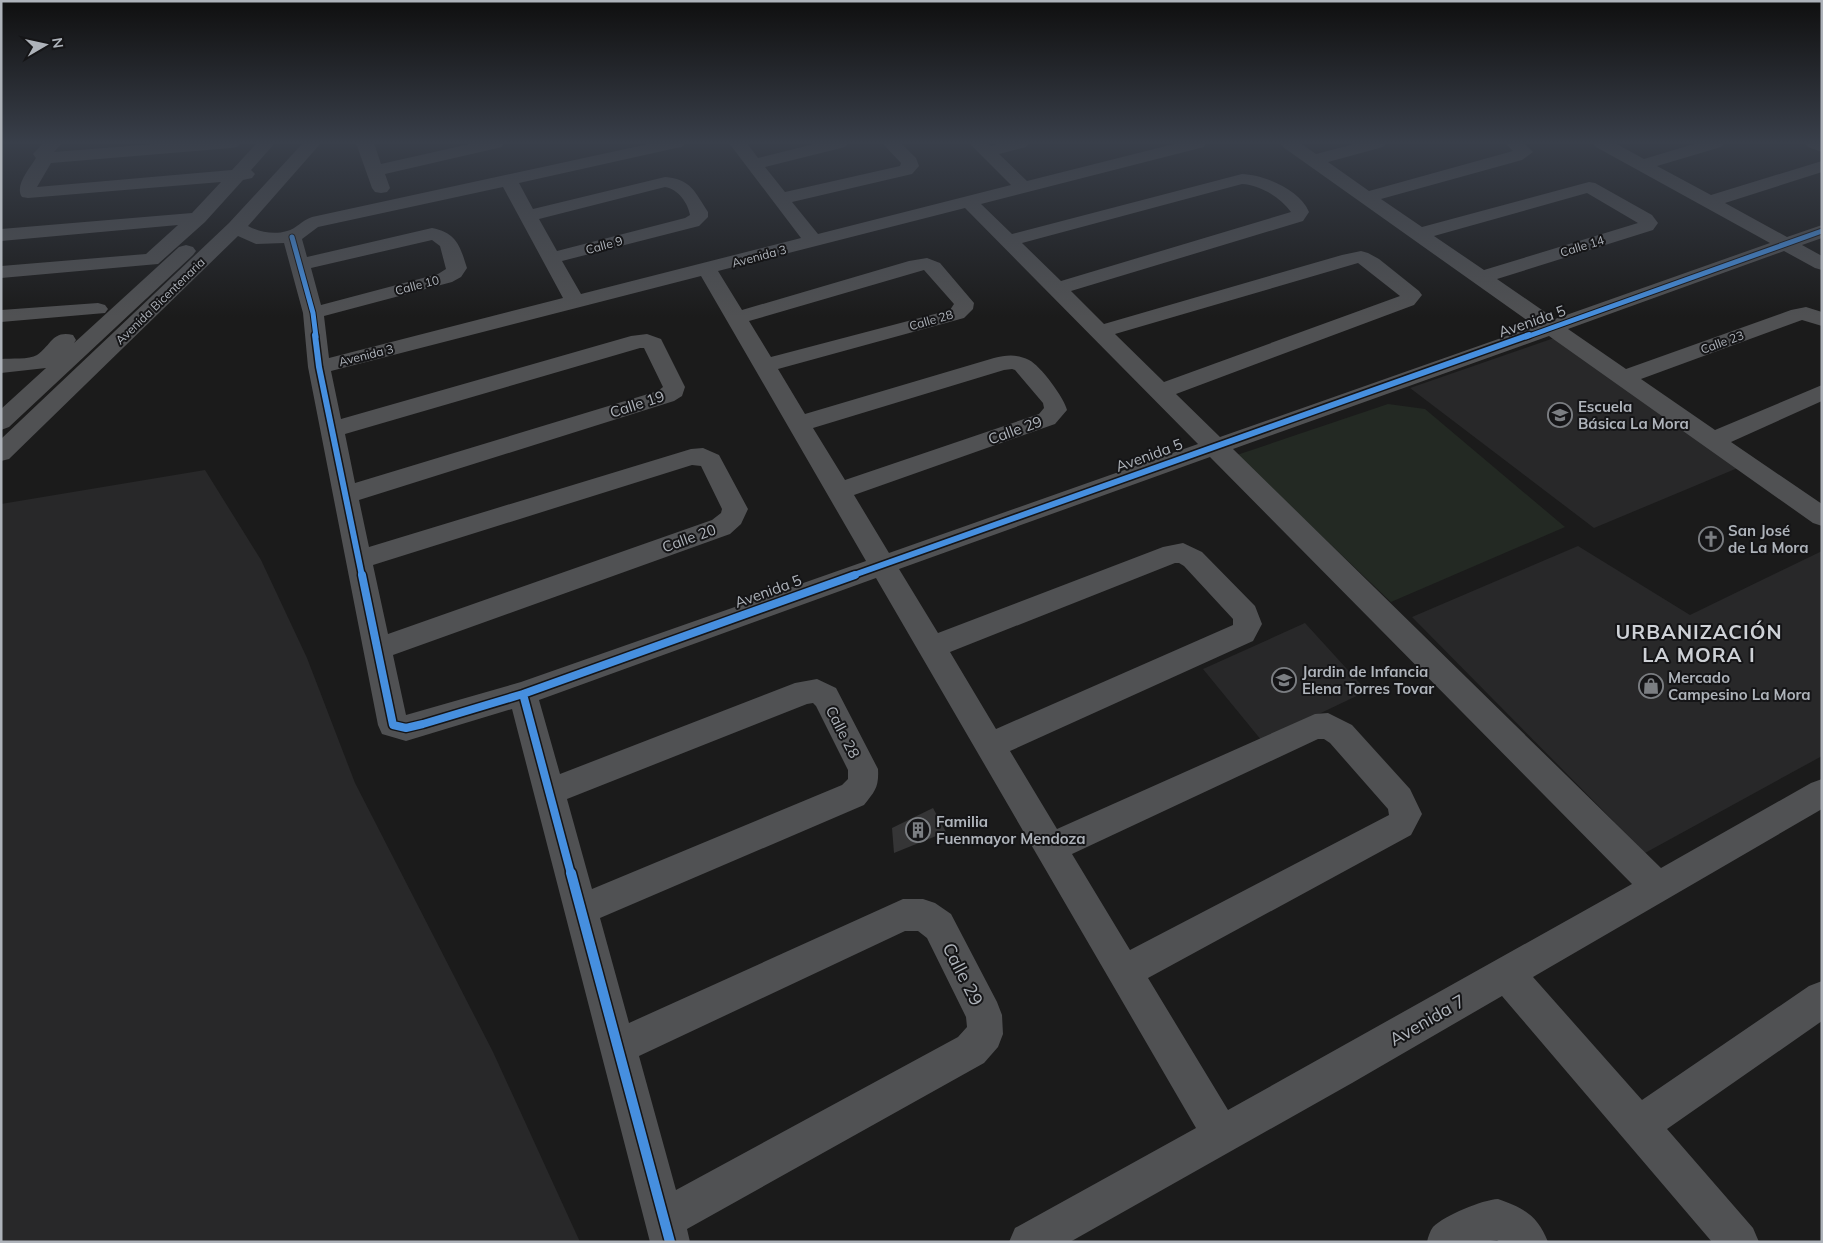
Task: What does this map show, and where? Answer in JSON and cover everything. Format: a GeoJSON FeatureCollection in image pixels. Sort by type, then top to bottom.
{"type":"FeatureCollection","features":[{"type":"Feature","properties":{"kind":"street"},"geometry":{"type":"LineString","coordinates":[[42,362],[198,218],[213,201]]}},
{"type":"Feature","properties":{"kind":"street","name":"Avenida Bicentenaria"},"geometry":{"type":"LineString","coordinates":[[1,422],[238,201]]}},
{"type":"Feature","properties":{"kind":"street","name":"Avenida Bicentenaria"},"geometry":{"type":"LineString","coordinates":[[1,453],[236,227],[260,201]]}},
{"type":"Feature","properties":{"kind":"street"},"geometry":{"type":"LineString","coordinates":[[386,201],[388,206]]}},
{"type":"Feature","properties":{"kind":"street"},"geometry":{"type":"LineString","coordinates":[[378,649],[318,367],[312,313],[296,251],[312,223],[411,201]]}},
{"type":"Feature","properties":{"kind":"street"},"geometry":{"type":"LineString","coordinates":[[520,201],[575,302]]}},
{"type":"Feature","properties":{"kind":"street","name":"Calle 9"},"geometry":{"type":"LineString","coordinates":[[528,216],[588,201]]}},
{"type":"Feature","properties":{"kind":"street","name":"Calle 9"},"geometry":{"type":"LineString","coordinates":[[551,258],[692,222],[699,217],[699,212],[692,201]]}},
{"type":"Feature","properties":{"kind":"street"},"geometry":{"type":"LineString","coordinates":[[782,201],[813,241]]}},
{"type":"Feature","properties":{"kind":"street","name":"Avenida 3"},"geometry":{"type":"LineString","coordinates":[[318,367],[708,270],[972,201]]}},
{"type":"Feature","properties":{"kind":"street"},"geometry":{"type":"LineString","coordinates":[[1007,241],[1159,201]]}},
{"type":"Feature","properties":{"kind":"street"},"geometry":{"type":"LineString","coordinates":[[1056,289],[1296,217],[1300,212],[1298,207],[1290,201]]}},
{"type":"Feature","properties":{"kind":"street"},"geometry":{"type":"LineString","coordinates":[[1373,201],[1712,441],[1816,506]]}},
{"type":"Feature","properties":{"kind":"street","name":"Calle 14"},"geometry":{"type":"LineString","coordinates":[[1419,234],[1538,201]]}},
{"type":"Feature","properties":{"kind":"street","name":"Calle 14"},"geometry":{"type":"LineString","coordinates":[[1479,278],[1646,226],[1649,223],[1614,201]]}},
{"type":"Feature","properties":{"kind":"street"},"geometry":{"type":"LineString","coordinates":[[968,202],[1656,887]]}},
{"type":"Feature","properties":{"kind":"street"},"geometry":{"type":"LineString","coordinates":[[1710,202],[1822,264]]}},
{"type":"Feature","properties":{"kind":"street"},"geometry":{"type":"LineString","coordinates":[[1,235],[198,218]]}},
{"type":"Feature","properties":{"kind":"street"},"geometry":{"type":"LineString","coordinates":[[236,227],[256,238],[296,251]]}},
{"type":"Feature","properties":{"kind":"street","name":"Avenida 5"},"geometry":{"type":"LineString","coordinates":[[378,649],[393,725],[406,728],[423,724],[523,694],[882,564],[1552,329],[1822,231]]}},
{"type":"Feature","properties":{"kind":"street","name":"Calle 10"},"geometry":{"type":"LineString","coordinates":[[296,251],[440,234],[445,237],[457,268],[454,273],[445,278],[312,313]]}},
{"type":"Feature","properties":{"kind":"street"},"geometry":{"type":"LineString","coordinates":[[1098,332],[1361,257],[1372,263],[1406,289],[1412,296],[1407,301],[1159,392]]}},
{"type":"Feature","properties":{"kind":"street"},"geometry":{"type":"LineString","coordinates":[[1,272],[151,260]]}},
{"type":"Feature","properties":{"kind":"street","name":"Calle 28"},"geometry":{"type":"LineString","coordinates":[[736,318],[916,265],[927,264],[933,267],[964,303],[963,309],[957,314],[765,366]]}},
{"type":"Feature","properties":{"kind":"street"},"geometry":{"type":"LineString","coordinates":[[708,270],[1221,1135]]}},
{"type":"Feature","properties":{"kind":"street"},"geometry":{"type":"LineString","coordinates":[[1,316],[98,309]]}},
{"type":"Feature","properties":{"kind":"street","name":"Calle 23"},"geometry":{"type":"LineString","coordinates":[[1622,378],[1798,314],[1806,314],[1822,320]]}},
{"type":"Feature","properties":{"kind":"street","name":"Calle 19"},"geometry":{"type":"LineString","coordinates":[[332,430],[639,341],[647,341],[653,344],[674,387],[674,391],[666,396],[345,495]]}},
{"type":"Feature","properties":{"kind":"street"},"geometry":{"type":"LineString","coordinates":[[1,366],[68,359]]}},
{"type":"Feature","properties":{"kind":"street","name":"Calle 29"},"geometry":{"type":"LineString","coordinates":[[799,424],[1002,363],[1013,362],[1023,365],[1054,400],[1056,410],[1047,419],[839,491]]}},
{"type":"Feature","properties":{"kind":"street"},"geometry":{"type":"LineString","coordinates":[[1712,441],[1822,392]]}},
{"type":"Feature","properties":{"kind":"street","name":"Calle 20"},"geometry":{"type":"LineString","coordinates":[[359,560],[691,457],[702,456],[710,461],[735,508],[732,518],[721,527],[378,649]]}},
{"type":"Feature","properties":{"kind":"street"},"geometry":{"type":"LineString","coordinates":[[932,647],[1183,553],[1193,559],[1245,614],[1248,624],[1243,633],[990,746]]}},
{"type":"Feature","properties":{"kind":"street","name":"Calle 28"},"geometry":{"type":"LineString","coordinates":[[549,792],[805,692],[817,690],[826,697],[863,769],[863,783],[853,795],[581,910]]}},
{"type":"Feature","properties":{"kind":"street"},"geometry":{"type":"LineString","coordinates":[[523,694],[667,1230]]}},
{"type":"Feature","properties":{"kind":"street"},"geometry":{"type":"LineString","coordinates":[[1051,848],[1315,727],[1328,726],[1341,734],[1399,799],[1406,814],[1400,825],[1124,972]]}},
{"type":"Feature","properties":{"kind":"street","name":"Avenida 7"},"geometry":{"type":"LineString","coordinates":[[1029,1242],[1507,974],[1822,793]]}},
{"type":"Feature","properties":{"kind":"street","name":"Calle 29"},"geometry":{"type":"LineString","coordinates":[[618,1047],[903,915],[924,915],[939,926],[984,1015],[985,1034],[971,1050],[667,1230]]}},
{"type":"Feature","properties":{"kind":"street"},"geometry":{"type":"LineString","coordinates":[[1507,974],[1640,1125],[1739,1242]]}},
{"type":"Feature","properties":{"kind":"street"},"geometry":{"type":"LineString","coordinates":[[1640,1125],[1822,999]]}},
{"type":"Feature","properties":{"kind":"street"},"geometry":{"type":"LineString","coordinates":[[1447,1242],[1483,1220],[1503,1220],[1523,1235],[1528,1242]]}},
{"type":"Feature","properties":{"kind":"shaded area","name":"Escuela Básica La Mora"},"geometry":{"type":"Polygon","coordinates":[[[1554,338],[1740,467],[1594,528],[1410,388],[1554,338]]]}},
{"type":"Feature","properties":{"kind":"shaded area"},"geometry":{"type":"Polygon","coordinates":[[[1388,404],[1425,409],[1565,527],[1391,602],[1237,455],[1388,404]]]}},
{"type":"Feature","properties":{"kind":"shaded area"},"geometry":{"type":"Polygon","coordinates":[[[205,470],[261,560],[307,658],[355,783],[493,1052],[580,1242],[1,1242],[1,504],[205,470]]]}},
{"type":"Feature","properties":{"kind":"shaded area","name":"Mercado Campesino La Mora"},"geometry":{"type":"Polygon","coordinates":[[[1578,546],[1690,615],[1822,551],[1822,756],[1645,853],[1412,617],[1578,546]]]}},
{"type":"Feature","properties":{"kind":"shaded area","name":"Jardin de Infancia Elena Torres Tovar"},"geometry":{"type":"Polygon","coordinates":[[[1305,623],[1367,691],[1262,741],[1203,669],[1305,623]]]}},
{"type":"Feature","properties":{"kind":"building","name":"Familia Fuenmayor Mendoza"},"geometry":{"type":"Polygon","coordinates":[[[933,808],[946,832],[894,853],[892,828],[933,808]]]}},
{"type":"Feature","properties":{"kind":"cycle path"},"geometry":{"type":"LineString","coordinates":[[523,694],[1822,231]]}},
{"type":"Feature","properties":{"kind":"cycle path"},"geometry":{"type":"LineString","coordinates":[[292,237],[313,313],[319,367],[393,725],[406,728],[423,724],[523,694],[670,1242]]}},
{"type":"Feature","properties":{"kind":"place","name":"Escuela Básica La Mora"},"geometry":{"type":"Point","coordinates":[1560,415]}},
{"type":"Feature","properties":{"kind":"place","name":"San José de La Mora"},"geometry":{"type":"Point","coordinates":[1711,539]}},
{"type":"Feature","properties":{"kind":"place","name":"Jardin de Infancia Elena Torres Tovar"},"geometry":{"type":"Point","coordinates":[1284,680]}},
{"type":"Feature","properties":{"kind":"place","name":"Mercado Campesino La Mora"},"geometry":{"type":"Point","coordinates":[1651,686]}},
{"type":"Feature","properties":{"kind":"place","name":"Familia Fuenmayor Mendoza"},"geometry":{"type":"Point","coordinates":[918,830]}},
{"type":"Feature","properties":{"kind":"district","name":"URBANIZACIÓN LA MORA I"},"geometry":{"type":"Point","coordinates":[1699,642]}}]}
